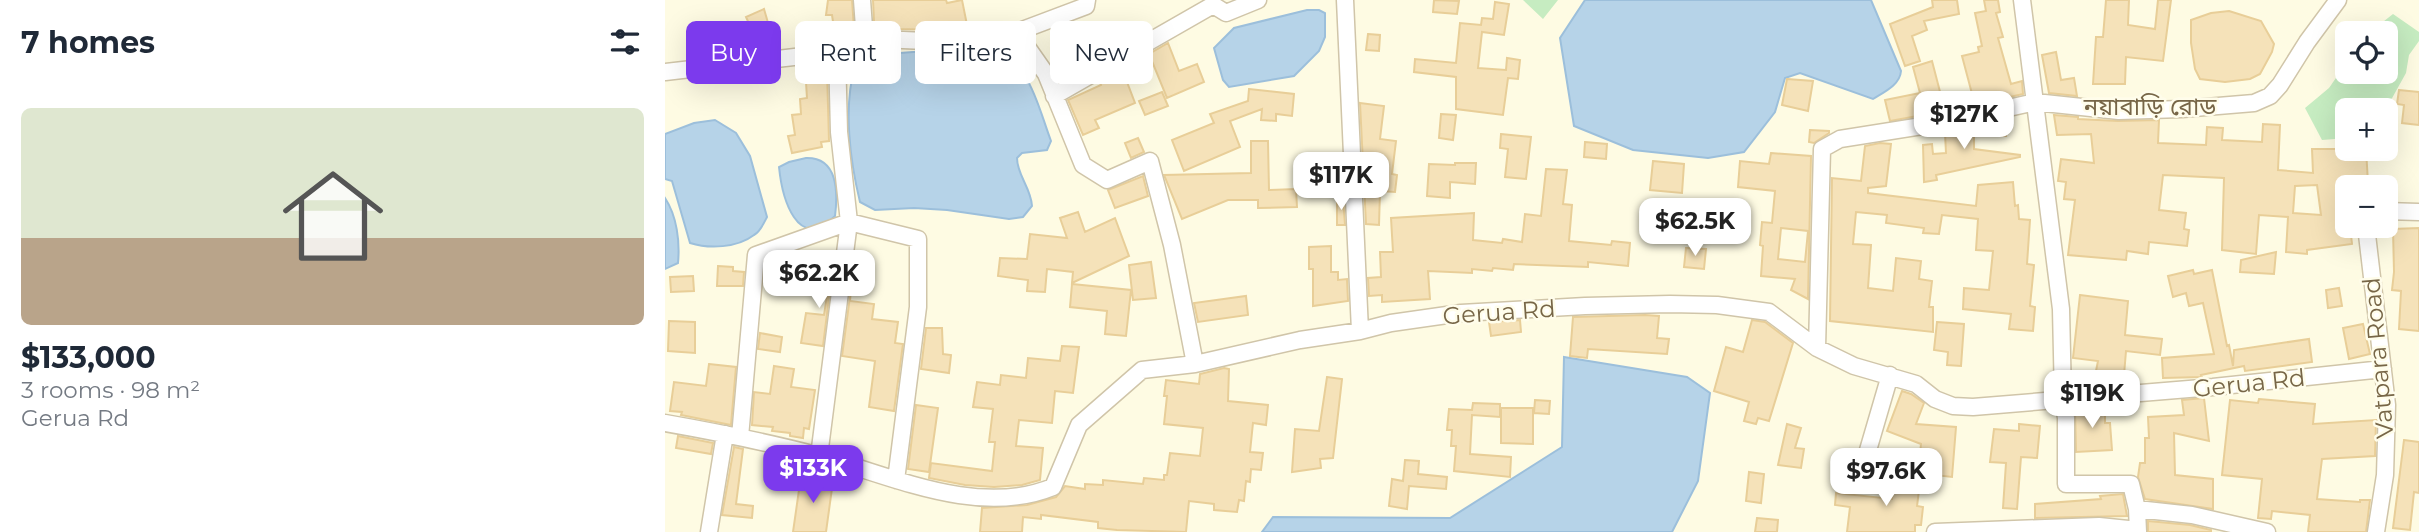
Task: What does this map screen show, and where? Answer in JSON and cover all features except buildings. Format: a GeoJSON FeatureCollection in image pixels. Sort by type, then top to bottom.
{"type":"FeatureCollection","features":[{"type":"Feature","properties":{"kind":"street"},"geometry":{"type":"LineString","coordinates":[[862,0],[864,21]]}},
{"type":"Feature","properties":{"kind":"street"},"geometry":{"type":"LineString","coordinates":[[1036,26],[1087,6],[1087,0]]}},
{"type":"Feature","properties":{"kind":"street"},"geometry":{"type":"LineString","coordinates":[[1054,96],[1213,5],[1226,13],[1258,0]]}},
{"type":"Feature","properties":{"kind":"street"},"geometry":{"type":"LineString","coordinates":[[1345,0],[1360,331]]}},
{"type":"Feature","properties":{"kind":"street"},"geometry":{"type":"LineString","coordinates":[[1935,532],[2099,526],[2138,531],[2137,509],[2131,484],[2066,485],[2061,309],[2022,0]]}},
{"type":"Feature","properties":{"kind":"street","name":"নয়াবাড়ি রোড"},"geometry":{"type":"LineString","coordinates":[[1817,348],[1822,149],[1840,139],[1941,123],[2035,102],[2119,111],[2254,103],[2270,96],[2280,85],[2338,0]]}},
{"type":"Feature","properties":{"kind":"street"},"geometry":{"type":"LineString","coordinates":[[665,72],[795,57]]}},
{"type":"Feature","properties":{"kind":"street"},"geometry":{"type":"LineString","coordinates":[[1036,60],[1046,74],[1083,165],[1107,180],[1150,161],[1172,245],[1195,364]]}},
{"type":"Feature","properties":{"kind":"street"},"geometry":{"type":"LineString","coordinates":[[819,456],[849,222],[839,132],[838,84]]}},
{"type":"Feature","properties":{"kind":"street"},"geometry":{"type":"LineString","coordinates":[[2398,211],[2419,212]]}},
{"type":"Feature","properties":{"kind":"street"},"geometry":{"type":"LineString","coordinates":[[709,532],[733,436],[756,256],[849,222],[918,239],[918,307],[897,480]]}},
{"type":"Feature","properties":{"kind":"street","name":"Vatpara Road"},"geometry":{"type":"LineString","coordinates":[[2367,238],[2387,405],[2385,475],[2376,532]]}},
{"type":"Feature","properties":{"kind":"street","name":"Gerua Rd"},"geometry":{"type":"LineString","coordinates":[[665,422],[819,456],[912,485],[978,498],[1034,495],[1053,487],[1079,425],[1142,370],[1195,364],[1391,323],[1461,313],[1585,306],[1717,306],[1769,312],[1817,348],[1854,366],[1916,384],[1935,398],[1953,406],[1973,407],[2213,387],[2383,369]]}},
{"type":"Feature","properties":{"kind":"street"},"geometry":{"type":"LineString","coordinates":[[1864,464],[1890,375]]}},
{"type":"Feature","properties":{"kind":"street"},"geometry":{"type":"LineString","coordinates":[[2137,509],[2192,515],[2267,532]]}},
{"type":"Feature","properties":{"kind":"green space"},"geometry":{"type":"Polygon","coordinates":[[[1523,0],[1558,0],[1543,19],[1523,0]]]}},
{"type":"Feature","properties":{"kind":"green space"},"geometry":{"type":"Polygon","coordinates":[[[2393,14],[2419,32],[2419,41],[2409,55],[2406,73],[2392,98],[2335,98],[2335,139],[2322,140],[2305,108],[2329,88],[2335,79],[2335,84],[2398,84],[2398,21],[2384,21],[2393,14]]]}},
{"type":"Feature","properties":{"kind":"water"},"geometry":{"type":"Polygon","coordinates":[[[1585,0],[1871,0],[1901,71],[1900,76],[1891,88],[1873,99],[1800,73],[1785,78],[1775,112],[1744,152],[1708,158],[1633,150],[1574,126],[1560,38],[1585,0]]]}},
{"type":"Feature","properties":{"kind":"water"},"geometry":{"type":"Polygon","coordinates":[[[1307,10],[1325,13],[1325,37],[1319,51],[1294,76],[1229,87],[1223,80],[1214,48],[1234,28],[1307,10]]]}},
{"type":"Feature","properties":{"kind":"water"},"geometry":{"type":"Polygon","coordinates":[[[915,52],[915,84],[1029,84],[1051,141],[1047,150],[1022,153],[1017,158],[1032,206],[1023,217],[1009,219],[914,208],[875,210],[860,202],[849,134],[851,84],[901,84],[901,53],[915,52]]]}},
{"type":"Feature","properties":{"kind":"water"},"geometry":{"type":"Polygon","coordinates":[[[715,120],[736,133],[750,156],[767,217],[758,232],[747,239],[714,247],[690,243],[672,181],[665,179],[665,134],[694,123],[715,120]]]}},
{"type":"Feature","properties":{"kind":"water"},"geometry":{"type":"Polygon","coordinates":[[[806,158],[824,163],[834,178],[836,187],[835,216],[822,226],[811,229],[801,225],[788,206],[779,167],[806,158]]]}},
{"type":"Feature","properties":{"kind":"water"},"geometry":{"type":"Polygon","coordinates":[[[665,198],[675,221],[679,255],[678,263],[665,269],[665,198]]]}},
{"type":"Feature","properties":{"kind":"water"},"geometry":{"type":"Polygon","coordinates":[[[1564,357],[1687,377],[1710,393],[1698,481],[1672,532],[1262,532],[1273,517],[1450,518],[1562,447],[1564,357]]]}}]}
